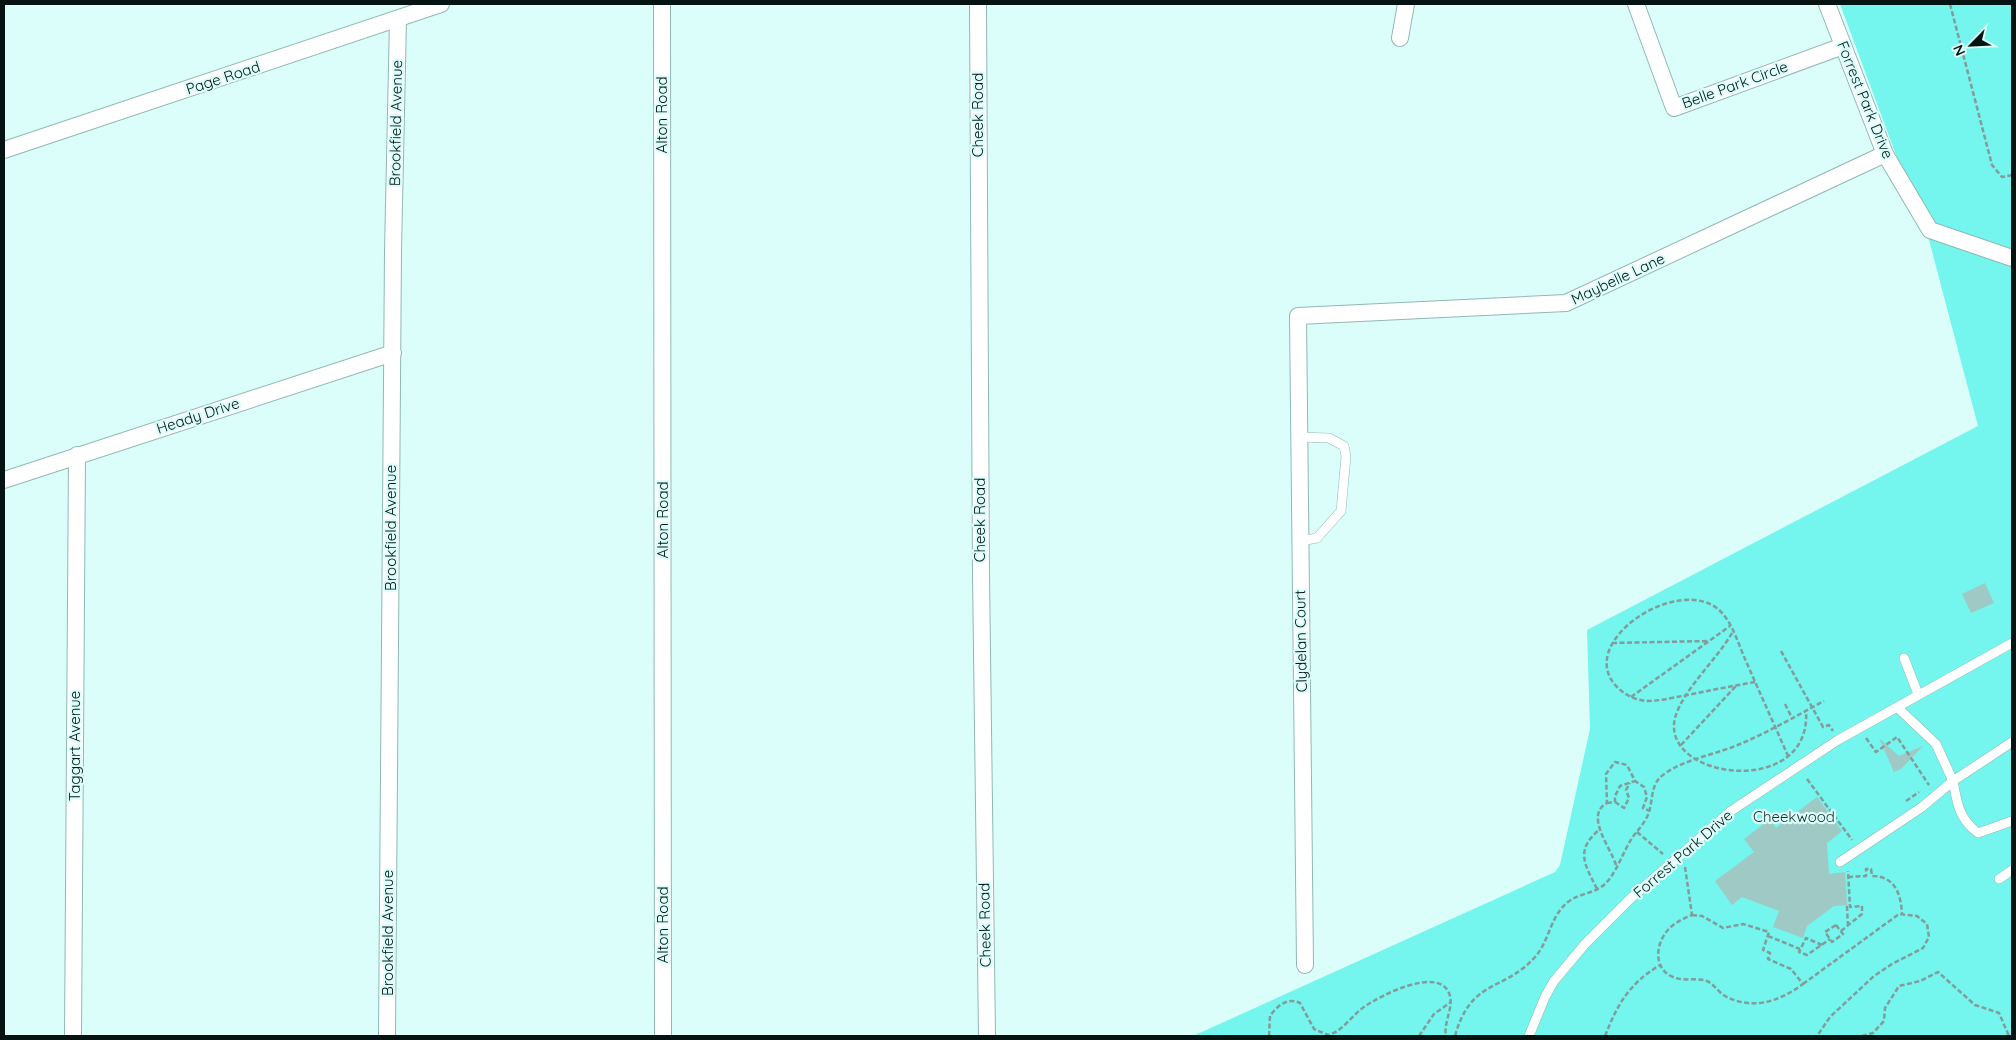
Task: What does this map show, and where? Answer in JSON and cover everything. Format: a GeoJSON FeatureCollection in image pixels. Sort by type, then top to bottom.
{"type":"FeatureCollection","features":[{"type":"Feature","properties":{"kind":"street","name":"Alton Road"},"geometry":{"type":"LineString","coordinates":[[662,4],[663,1036]]}},
{"type":"Feature","properties":{"kind":"street","name":"Cheek Road"},"geometry":{"type":"LineString","coordinates":[[978,4],[980,564],[987,1036]]}},
{"type":"Feature","properties":{"kind":"street"},"geometry":{"type":"LineString","coordinates":[[1400,38],[1406,4]]}},
{"type":"Feature","properties":{"kind":"street","name":"Belle Park Circle"},"geometry":{"type":"LineString","coordinates":[[1636,4],[1674,108],[1843,46]]}},
{"type":"Feature","properties":{"kind":"street","name":"Forrest Park Drive"},"geometry":{"type":"LineString","coordinates":[[1827,4],[1885,154],[1930,230],[2009,258]]}},
{"type":"Feature","properties":{"kind":"street","name":"Page Road"},"geometry":{"type":"LineString","coordinates":[[4,150],[398,20],[431,5]]}},
{"type":"Feature","properties":{"kind":"street","name":"Brookfield Avenue"},"geometry":{"type":"LineString","coordinates":[[387,1036],[398,20]]}},
{"type":"Feature","properties":{"kind":"street","name":"Maybelle Lane"},"geometry":{"type":"LineString","coordinates":[[1298,316],[1566,303],[1885,154]]}},
{"type":"Feature","properties":{"kind":"street","name":"Clydelan Court"},"geometry":{"type":"LineString","coordinates":[[1298,316],[1305,965]]}},
{"type":"Feature","properties":{"kind":"street","name":"Heady Drive"},"geometry":{"type":"LineString","coordinates":[[4,480],[393,353]]}},
{"type":"Feature","properties":{"kind":"street","name":"Taggart Avenue"},"geometry":{"type":"LineString","coordinates":[[73,1036],[77,455]]}},
{"type":"Feature","properties":{"kind":"lane"},"geometry":{"type":"LineString","coordinates":[[1299,437],[1335,440],[1344,446],[1346,456],[1342,511],[1317,538],[1300,542]]}},
{"type":"Feature","properties":{"kind":"lane","name":"Forrest Park Drive"},"geometry":{"type":"LineString","coordinates":[[1529,1036],[1545,997],[1568,963],[1607,921],[1670,863],[1731,811],[1838,740],[2012,643]]}},
{"type":"Feature","properties":{"kind":"lane"},"geometry":{"type":"LineString","coordinates":[[1904,658],[1918,694]]}},
{"type":"Feature","properties":{"kind":"lane"},"geometry":{"type":"LineString","coordinates":[[1897,707],[1936,744],[1953,781],[1958,810],[1967,824],[1978,833],[2012,821]]}},
{"type":"Feature","properties":{"kind":"lane"},"geometry":{"type":"LineString","coordinates":[[1843,860],[1922,807],[1953,781],[2012,742]]}},
{"type":"Feature","properties":{"kind":"lane"},"geometry":{"type":"LineString","coordinates":[[1999,879],[2012,870]]}},
{"type":"Feature","properties":{"kind":"path"},"geometry":{"type":"LineString","coordinates":[[1950,4],[1992,165],[2002,177],[2012,175]]}},
{"type":"Feature","properties":{"kind":"path"},"geometry":{"type":"LineString","coordinates":[[1755,682],[1655,700],[1631,697],[1618,688],[1609,676],[1608,659],[1612,643],[1623,629],[1643,614],[1664,604],[1686,599],[1698,600],[1713,606],[1724,616],[1730,626],[1776,727],[1788,756],[1805,783]]}},
{"type":"Feature","properties":{"kind":"path"},"geometry":{"type":"LineString","coordinates":[[1631,697],[1730,626]]}},
{"type":"Feature","properties":{"kind":"path"},"geometry":{"type":"LineString","coordinates":[[1733,632],[1688,695],[1676,716],[1674,726],[1681,745],[1697,759],[1719,768],[1742,772],[1765,768],[1788,756],[1798,746],[1804,734],[1806,711]]}},
{"type":"Feature","properties":{"kind":"path"},"geometry":{"type":"LineString","coordinates":[[1612,643],[1708,641]]}},
{"type":"Feature","properties":{"kind":"path"},"geometry":{"type":"LineString","coordinates":[[1781,651],[1823,728],[1829,724],[1838,740]]}},
{"type":"Feature","properties":{"kind":"path"},"geometry":{"type":"LineString","coordinates":[[1681,745],[1736,686]]}},
{"type":"Feature","properties":{"kind":"path"},"geometry":{"type":"LineString","coordinates":[[1455,1036],[1463,1012],[1468,1005],[1486,989],[1518,972],[1539,952],[1554,918],[1567,903],[1597,889],[1606,882],[1650,811],[1657,781],[1670,770],[1739,745],[1824,701]]}},
{"type":"Feature","properties":{"kind":"path"},"geometry":{"type":"LineString","coordinates":[[1784,704],[1792,718]]}},
{"type":"Feature","properties":{"kind":"path"},"geometry":{"type":"LineString","coordinates":[[1866,738],[1876,752],[1897,737],[1930,785],[1906,801]]}},
{"type":"Feature","properties":{"kind":"path"},"geometry":{"type":"LineString","coordinates":[[1607,803],[1605,776],[1613,764],[1619,762],[1626,765],[1633,782],[1646,789],[1647,797],[1643,808],[1650,811]]}},
{"type":"Feature","properties":{"kind":"path"},"geometry":{"type":"LineString","coordinates":[[1808,779],[1859,849]]}},
{"type":"Feature","properties":{"kind":"path"},"geometry":{"type":"LineString","coordinates":[[1616,865],[1600,829],[1597,812],[1607,803],[1615,802],[1624,808],[1629,798],[1626,790],[1633,782]]}},
{"type":"Feature","properties":{"kind":"path"},"geometry":{"type":"LineString","coordinates":[[1615,802],[1618,788],[1633,782]]}},
{"type":"Feature","properties":{"kind":"path"},"geometry":{"type":"LineString","coordinates":[[1597,889],[1583,854],[1587,842],[1600,829]]}},
{"type":"Feature","properties":{"kind":"path"},"geometry":{"type":"LineString","coordinates":[[1636,832],[1656,847],[1670,863]]}},
{"type":"Feature","properties":{"kind":"path"},"geometry":{"type":"LineString","coordinates":[[1843,860],[1848,878],[1850,906],[1847,907],[1848,926]]}},
{"type":"Feature","properties":{"kind":"path"},"geometry":{"type":"LineString","coordinates":[[1685,864],[1692,915]]}},
{"type":"Feature","properties":{"kind":"path"},"geometry":{"type":"LineString","coordinates":[[1848,878],[1866,876],[1866,869],[1871,869],[1872,876],[1891,882],[1900,896],[1902,914]]}},
{"type":"Feature","properties":{"kind":"path"},"geometry":{"type":"LineString","coordinates":[[1841,931],[1862,914],[1862,906],[1850,906]]}},
{"type":"Feature","properties":{"kind":"path"},"geometry":{"type":"LineString","coordinates":[[1803,984],[1791,969],[1768,959],[1770,953],[1763,950],[1769,932],[1747,924],[1723,928],[1702,916],[1692,915],[1672,926],[1664,935],[1659,946],[1660,965],[1672,977],[1708,982],[1726,996],[1746,1003],[1766,1002],[1778,999],[1792,992],[1902,914],[1917,916],[1927,924],[1929,937],[1923,948],[1888,966],[1874,976],[1830,1017],[1817,1036]]}},
{"type":"Feature","properties":{"kind":"path"},"geometry":{"type":"LineString","coordinates":[[1836,925],[1843,934],[1832,942],[1830,939],[1825,932],[1836,925]]}},
{"type":"Feature","properties":{"kind":"path"},"geometry":{"type":"LineString","coordinates":[[1768,936],[1800,949],[1799,952],[1807,955],[1830,939]]}},
{"type":"Feature","properties":{"kind":"path"},"geometry":{"type":"LineString","coordinates":[[1800,949],[1806,938],[1822,945]]}},
{"type":"Feature","properties":{"kind":"path"},"geometry":{"type":"LineString","coordinates":[[1605,1036],[1616,1009],[1627,992],[1637,980],[1660,965]]}},
{"type":"Feature","properties":{"kind":"path"},"geometry":{"type":"LineString","coordinates":[[1862,1036],[1875,1032],[1884,1021],[1885,1008],[1899,986],[1920,981],[1938,972],[1975,1005],[1997,1012],[2009,1036]]}},
{"type":"Feature","properties":{"kind":"path"},"geometry":{"type":"LineString","coordinates":[[1269,1036],[1270,1016],[1280,1005],[1291,1000],[1300,1003],[1314,1029],[1328,1035],[1338,1031],[1366,1005],[1384,995],[1424,982],[1440,984],[1448,990],[1451,1002],[1445,1023],[1446,1036]]}},
{"type":"Feature","properties":{"kind":"path"},"geometry":{"type":"LineString","coordinates":[[1419,1036],[1434,1014],[1451,1002]]}},
{"type":"Feature","properties":{"kind":"green space","name":"Cheekwood"},"geometry":{"type":"Polygon","coordinates":[[[1840,4],[2012,4],[2012,1036],[1193,1036],[1555,872],[1560,865],[1590,729],[1587,630],[1978,426],[1918,198],[1903,174],[1840,4]]]}},
{"type":"Feature","properties":{"kind":"building"},"geometry":{"type":"Polygon","coordinates":[[[1985,583],[1994,603],[1971,613],[1962,594],[1985,583]]]}},
{"type":"Feature","properties":{"kind":"building"},"geometry":{"type":"Polygon","coordinates":[[[1879,738],[1899,756],[1923,746],[1901,769],[1894,772],[1879,738]]]}},
{"type":"Feature","properties":{"kind":"building"},"geometry":{"type":"Polygon","coordinates":[[[1817,797],[1842,831],[1827,843],[1829,874],[1845,872],[1847,905],[1834,906],[1807,926],[1803,938],[1773,927],[1779,911],[1742,897],[1732,905],[1715,881],[1754,852],[1744,839],[1769,820],[1776,828],[1817,797]]]}}]}
